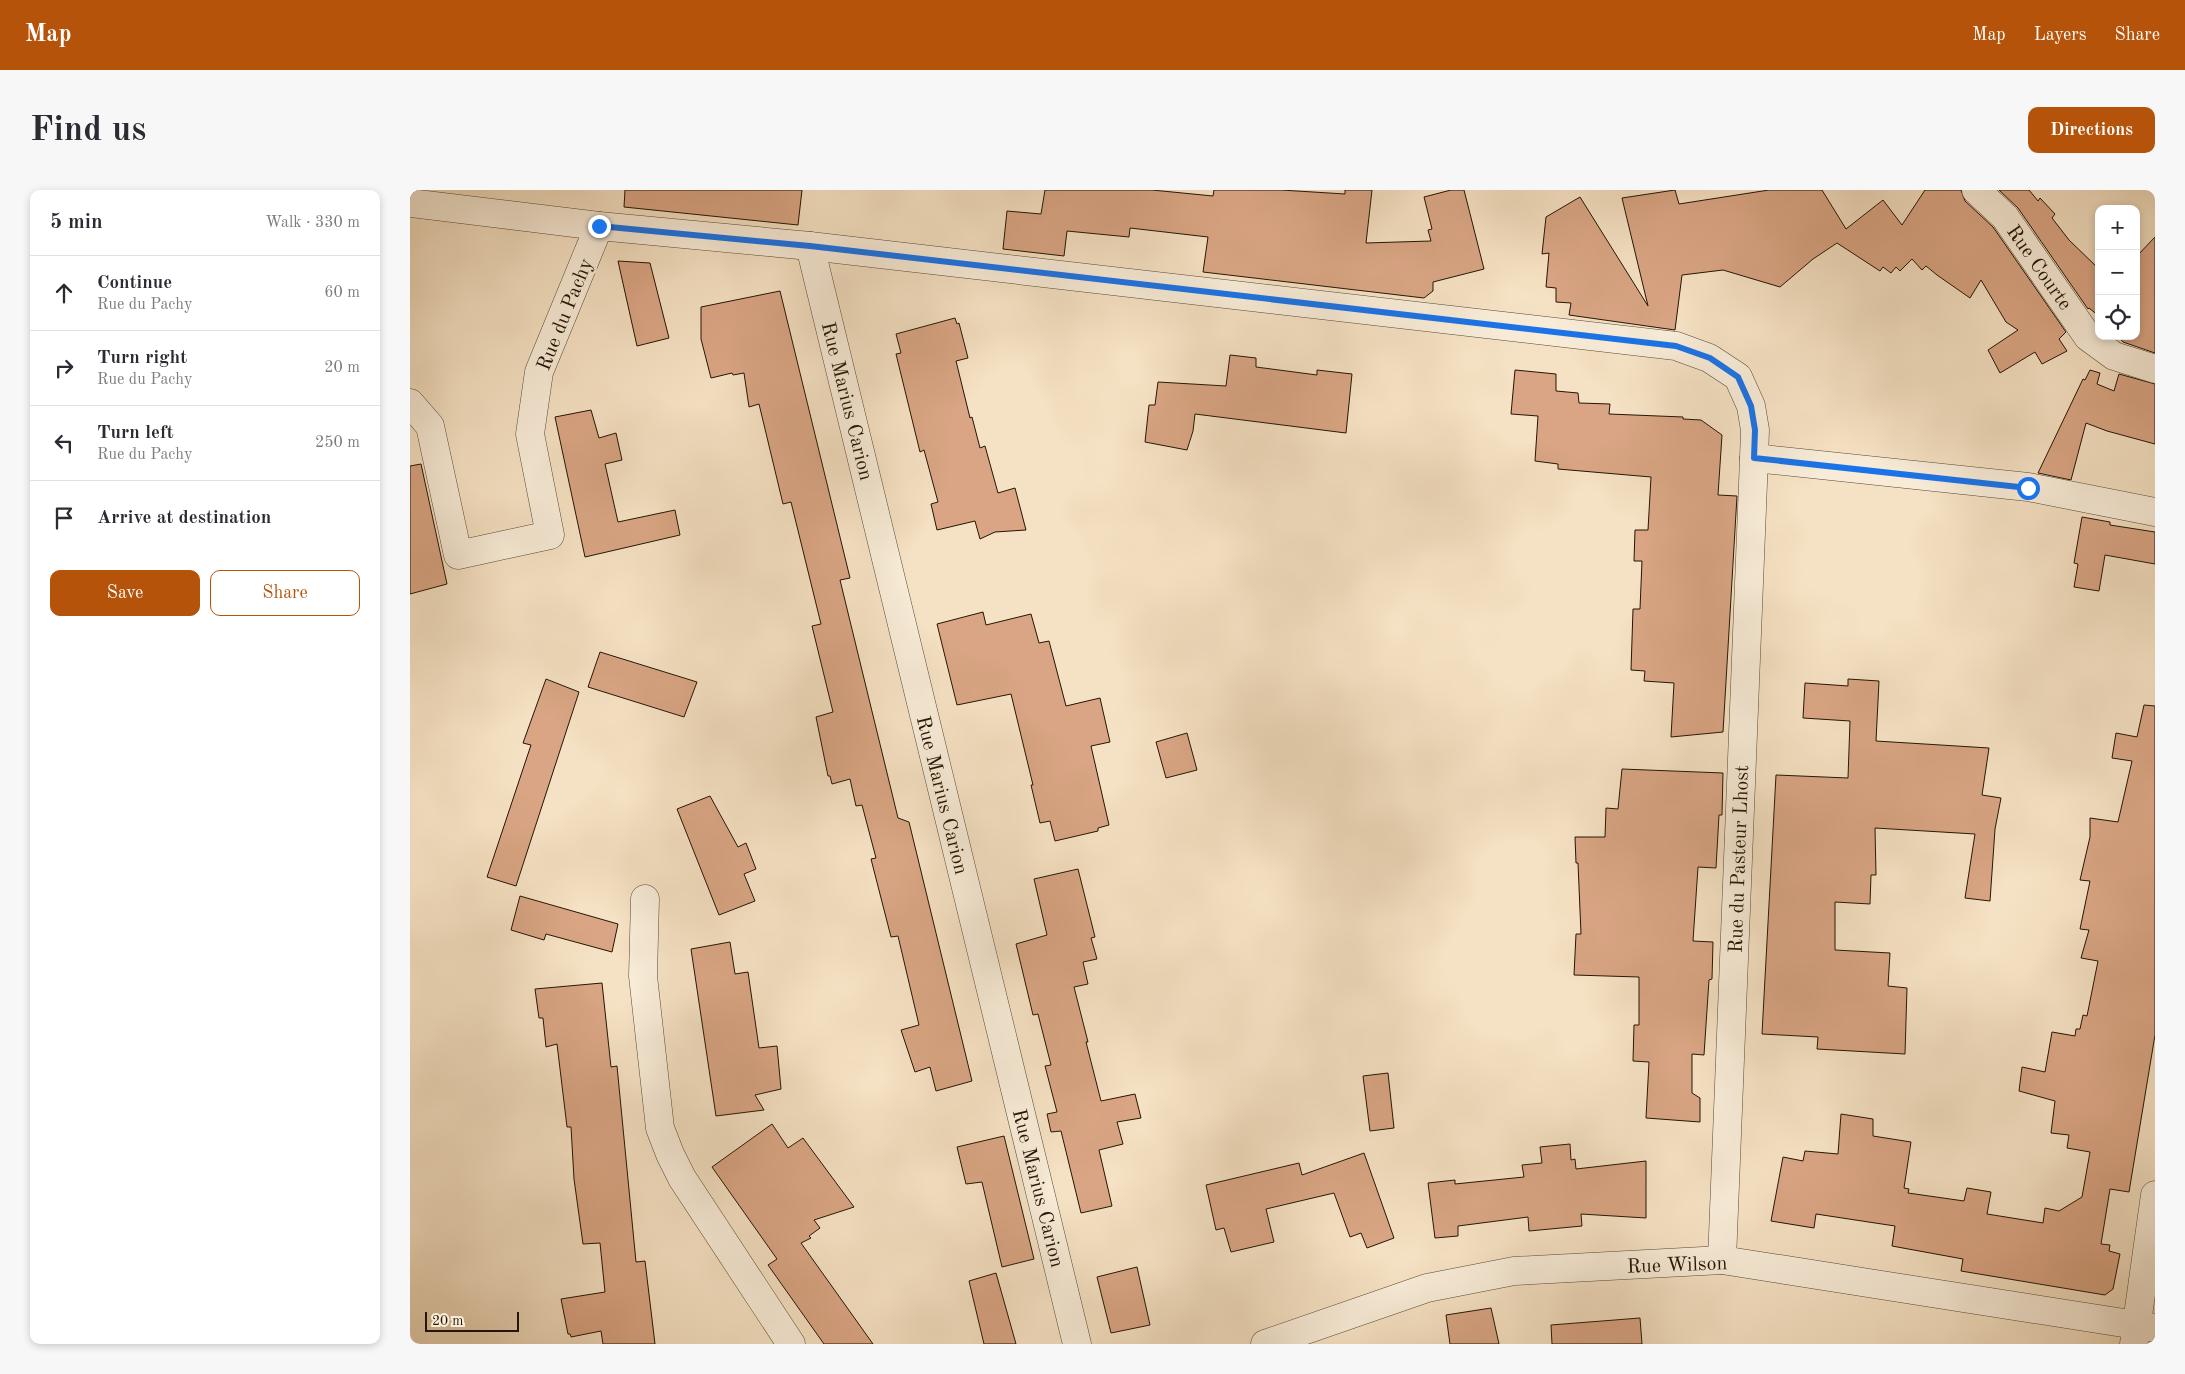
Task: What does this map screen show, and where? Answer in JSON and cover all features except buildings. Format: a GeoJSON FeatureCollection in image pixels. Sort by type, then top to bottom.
{"type":"FeatureCollection","features":[{"type":"Feature","properties":{"kind":"street","name":"Rue Courte"},"geometry":{"type":"LineString","coordinates":[[1976,190],[2005,217],[2088,337],[2114,356],[2155,369]]}},
{"type":"Feature","properties":{"kind":"street"},"geometry":{"type":"LineString","coordinates":[[410,203],[599,226],[810,246],[1676,346],[1710,358],[1738,377],[1751,406],[1755,430],[1754,458],[2028,488],[2155,512]]}},
{"type":"Feature","properties":{"kind":"street","name":"Rue du Pachy"},"geometry":{"type":"LineString","coordinates":[[410,403],[430,426],[458,555],[550,535],[530,434],[539,372],[599,226]]}},
{"type":"Feature","properties":{"kind":"street","name":"Rue Marius Carion"},"geometry":{"type":"LineString","coordinates":[[810,246],[1077,1344]]}},
{"type":"Feature","properties":{"kind":"street","name":"Rue du Pasteur Lhost"},"geometry":{"type":"LineString","coordinates":[[1722,1260],[1754,458]]}},
{"type":"Feature","properties":{"kind":"street"},"geometry":{"type":"LineString","coordinates":[[645,899],[643,976],[660,1128],[682,1178],[792,1344]]}},
{"type":"Feature","properties":{"kind":"street"},"geometry":{"type":"LineString","coordinates":[[2142,1332],[2155,1195]]}},
{"type":"Feature","properties":{"kind":"street","name":"Rue Wilson"},"geometry":{"type":"LineString","coordinates":[[1265,1344],[1427,1288],[1514,1271],[1722,1260],[2142,1332]]}},
{"type":"Feature","properties":{"kind":"route"},"geometry":{"type":"LineString","coordinates":[[599,226],[810,246],[1676,346],[1710,358],[1738,377],[1751,406],[1755,430],[1754,458],[2028,488]]}}]}
